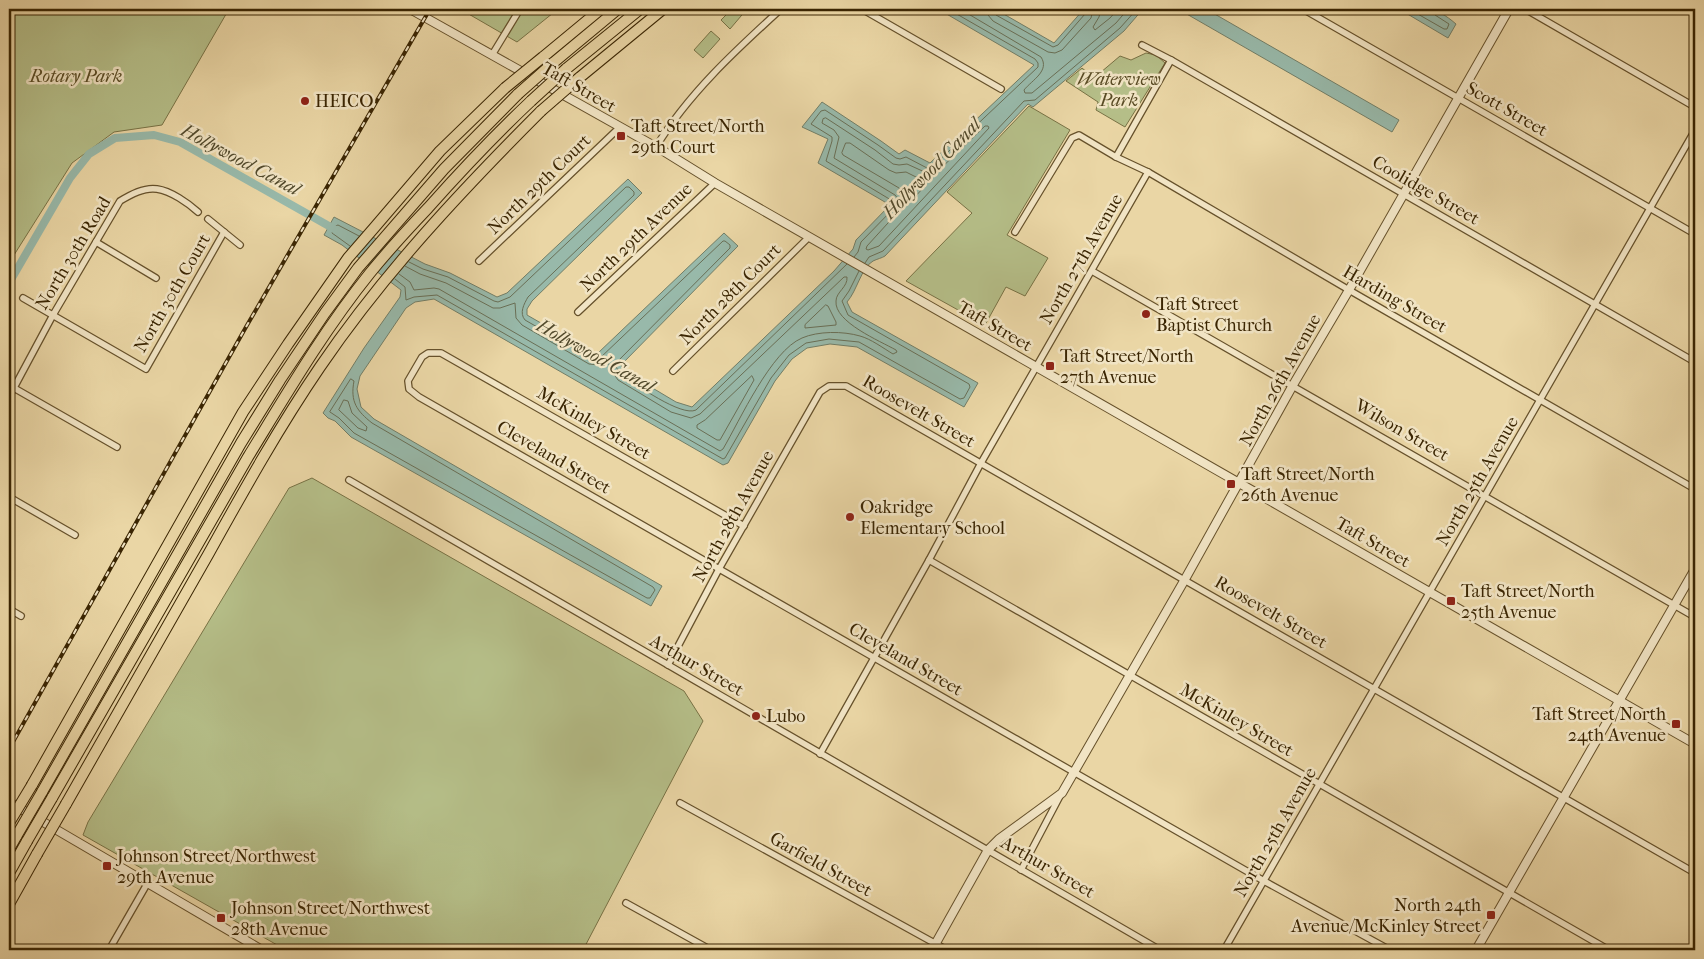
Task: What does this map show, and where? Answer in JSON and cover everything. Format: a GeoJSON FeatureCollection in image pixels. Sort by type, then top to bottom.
{"type":"FeatureCollection","features":[{"type":"Feature","properties":{"kind":"highway"},"geometry":{"type":"LineString","coordinates":[[9,823],[243,412],[348,258],[440,151],[505,88],[601,9]]}},
{"type":"Feature","properties":{"kind":"highway"},"geometry":{"type":"LineString","coordinates":[[9,849],[241,443],[280,380],[358,268],[444,169],[518,94],[552,63],[618,9]]}},
{"type":"Feature","properties":{"kind":"highway"},"geometry":{"type":"LineString","coordinates":[[9,873],[281,403],[324,337],[369,274],[472,159],[531,101],[640,9]]}},
{"type":"Feature","properties":{"kind":"highway"},"geometry":{"type":"LineString","coordinates":[[9,904],[276,434],[320,366],[382,283],[474,178],[541,111],[578,78],[663,9]]}},
{"type":"Feature","properties":{"kind":"street","name":"Taft Street"},"geometry":{"type":"LineString","coordinates":[[410,9],[619,128],[656,147],[714,183],[1695,744]]}},
{"type":"Feature","properties":{"kind":"street"},"geometry":{"type":"LineString","coordinates":[[492,54],[520,9]]}},
{"type":"Feature","properties":{"kind":"street"},"geometry":{"type":"LineString","coordinates":[[656,147],[675,118],[688,103],[750,38],[781,9]]}},
{"type":"Feature","properties":{"kind":"street"},"geometry":{"type":"LineString","coordinates":[[862,9],[1001,89]]}},
{"type":"Feature","properties":{"kind":"street","name":"Scott Street"},"geometry":{"type":"LineString","coordinates":[[1303,9],[1695,234]]}},
{"type":"Feature","properties":{"kind":"street","name":"North 26th Avenue"},"geometry":{"type":"LineString","coordinates":[[1021,870],[1073,772],[1130,676],[1240,483],[1293,385],[1509,9]]}},
{"type":"Feature","properties":{"kind":"street"},"geometry":{"type":"LineString","coordinates":[[1525,9],[1695,107]]}},
{"type":"Feature","properties":{"kind":"street","name":"Coolidge Street"},"geometry":{"type":"LineString","coordinates":[[1142,45],[1695,362]]}},
{"type":"Feature","properties":{"kind":"street"},"geometry":{"type":"LineString","coordinates":[[1116,157],[1171,60]]}},
{"type":"Feature","properties":{"kind":"street","name":"North 29th Court"},"geometry":{"type":"LineString","coordinates":[[479,262],[619,128]]}},
{"type":"Feature","properties":{"kind":"street","name":"North 25th Avenue"},"geometry":{"type":"LineString","coordinates":[[1224,950],[1695,130]]}},
{"type":"Feature","properties":{"kind":"street","name":"Harding Street"},"geometry":{"type":"LineString","coordinates":[[1014,232],[1072,138],[1080,136],[1116,157],[1148,172],[1540,401],[1695,489]]}},
{"type":"Feature","properties":{"kind":"street","name":"North 27th Avenue"},"geometry":{"type":"LineString","coordinates":[[820,754],[981,463],[1148,172]]}},
{"type":"Feature","properties":{"kind":"street","name":"North 29th Avenue"},"geometry":{"type":"LineString","coordinates":[[578,312],[714,183]]}},
{"type":"Feature","properties":{"kind":"street","name":"North 30th Road"},"geometry":{"type":"LineString","coordinates":[[9,397],[53,315],[120,201],[137,192],[157,189],[182,200],[198,212]]}},
{"type":"Feature","properties":{"kind":"street"},"geometry":{"type":"LineString","coordinates":[[208,219],[240,245]]}},
{"type":"Feature","properties":{"kind":"street","name":"North 30th Court"},"geometry":{"type":"LineString","coordinates":[[53,315],[146,369],[224,232]]}},
{"type":"Feature","properties":{"kind":"street","name":"North 28th Court"},"geometry":{"type":"LineString","coordinates":[[673,371],[809,237]]}},
{"type":"Feature","properties":{"kind":"street"},"geometry":{"type":"LineString","coordinates":[[96,242],[156,278]]}},
{"type":"Feature","properties":{"kind":"street","name":"Wilson Street"},"geometry":{"type":"LineString","coordinates":[[1092,271],[1695,616]]}},
{"type":"Feature","properties":{"kind":"street"},"geometry":{"type":"LineString","coordinates":[[23,298],[53,315]]}},
{"type":"Feature","properties":{"kind":"street","name":"Cleveland Street"},"geometry":{"type":"LineString","coordinates":[[428,353],[422,357],[408,381],[409,389],[419,397],[1264,881],[1390,950]]}},
{"type":"Feature","properties":{"kind":"street","name":"McKinley Street"},"geometry":{"type":"LineString","coordinates":[[428,353],[441,353],[744,526]]}},
{"type":"Feature","properties":{"kind":"street","name":"North 28th Avenue"},"geometry":{"type":"LineString","coordinates":[[668,665],[719,569],[820,392],[829,386]]}},
{"type":"Feature","properties":{"kind":"street","name":"Roosevelt Street"},"geometry":{"type":"LineString","coordinates":[[829,386],[846,386],[1695,873]]}},
{"type":"Feature","properties":{"kind":"street"},"geometry":{"type":"LineString","coordinates":[[14,388],[117,447]]}},
{"type":"Feature","properties":{"kind":"street","name":"Arthur Street"},"geometry":{"type":"LineString","coordinates":[[349,480],[1160,950]]}},
{"type":"Feature","properties":{"kind":"street"},"geometry":{"type":"LineString","coordinates":[[9,497],[75,535]]}},
{"type":"Feature","properties":{"kind":"street","name":"McKinley Street"},"geometry":{"type":"LineString","coordinates":[[929,560],[1609,950]]}},
{"type":"Feature","properties":{"kind":"street"},"geometry":{"type":"LineString","coordinates":[[1476,950],[1695,569]]}},
{"type":"Feature","properties":{"kind":"street"},"geometry":{"type":"LineString","coordinates":[[9,609],[21,616]]}},
{"type":"Feature","properties":{"kind":"street","name":"North 26th Avenue"},"geometry":{"type":"LineString","coordinates":[[934,947],[988,850],[999,839],[1062,792]]}},
{"type":"Feature","properties":{"kind":"street"},"geometry":{"type":"LineString","coordinates":[[9,802],[262,950]]}},
{"type":"Feature","properties":{"kind":"street","name":"Garfield Street"},"geometry":{"type":"LineString","coordinates":[[680,803],[934,947],[946,950]]}},
{"type":"Feature","properties":{"kind":"street"},"geometry":{"type":"LineString","coordinates":[[109,950],[147,884]]}},
{"type":"Feature","properties":{"kind":"street"},"geometry":{"type":"LineString","coordinates":[[626,902],[712,950]]}},
{"type":"Feature","properties":{"kind":"green space","name":"Rotary Park"},"geometry":{"type":"Polygon","coordinates":[[[9,9],[229,9],[162,125],[114,132],[72,163],[9,263],[9,9]]]}},
{"type":"Feature","properties":{"kind":"green space"},"geometry":{"type":"Polygon","coordinates":[[[460,9],[558,9],[517,42],[460,9]]]}},
{"type":"Feature","properties":{"kind":"green space"},"geometry":{"type":"Polygon","coordinates":[[[732,9],[747,9],[730,29],[721,20],[732,9]]]}},
{"type":"Feature","properties":{"kind":"green space"},"geometry":{"type":"Polygon","coordinates":[[[711,31],[720,39],[703,58],[694,50],[711,31]]]}},
{"type":"Feature","properties":{"kind":"green space","name":"Waterview Park"},"geometry":{"type":"Polygon","coordinates":[[[1146,53],[1156,55],[1165,63],[1125,127],[1096,110],[1098,102],[1066,81],[1082,68],[1094,78],[1120,56],[1131,60],[1146,53]]]}},
{"type":"Feature","properties":{"kind":"green space"},"geometry":{"type":"Polygon","coordinates":[[[1029,106],[1070,130],[1007,235],[1048,258],[1025,296],[1006,287],[985,325],[906,281],[972,213],[947,192],[1029,106]]]}},
{"type":"Feature","properties":{"kind":"green space"},"geometry":{"type":"Polygon","coordinates":[[[312,478],[684,691],[703,721],[583,950],[286,950],[83,835],[88,822],[289,488],[312,478]]]}},
{"type":"Feature","properties":{"kind":"water"},"geometry":{"type":"Polygon","coordinates":[[[938,9],[995,9],[1054,43],[1084,9],[1143,9],[1124,31],[1033,107],[1028,104],[885,256],[869,264],[847,302],[852,312],[978,383],[964,407],[857,347],[830,344],[807,348],[792,359],[775,381],[728,463],[723,465],[434,299],[415,302],[406,308],[360,376],[357,389],[361,407],[374,419],[662,586],[651,606],[351,437],[335,421],[323,413],[364,348],[400,297],[401,290],[342,245],[324,235],[334,217],[425,264],[450,273],[497,297],[507,293],[628,179],[642,193],[532,301],[527,309],[527,315],[593,353],[598,353],[724,233],[738,246],[621,365],[624,371],[676,402],[692,407],[834,271],[853,249],[856,240],[890,205],[818,163],[828,139],[802,127],[822,102],[899,154],[905,150],[930,163],[1034,65],[938,9]]]}},
{"type":"Feature","properties":{"kind":"water"},"geometry":{"type":"Polygon","coordinates":[[[1178,9],[1206,9],[1399,120],[1392,132],[1178,9]]]}},
{"type":"Feature","properties":{"kind":"water"},"geometry":{"type":"Polygon","coordinates":[[[1399,9],[1429,9],[1442,14],[1456,24],[1448,38],[1399,9]]]}},
{"type":"Feature","properties":{"kind":"waterway","name":"Hollywood Canal"},"geometry":{"type":"LineString","coordinates":[[9,283],[70,178],[89,154],[115,138],[154,135],[180,142],[336,230]]}},
{"type":"Feature","properties":{"kind":"railway"},"geometry":{"type":"LineString","coordinates":[[9,749],[246,327],[430,9]]}},
{"type":"Feature","properties":{"kind":"place","name":"HEICO"},"geometry":{"type":"Point","coordinates":[305,101]}},
{"type":"Feature","properties":{"kind":"place","name":"Taft Street/North 29th Court"},"geometry":{"type":"Point","coordinates":[621,136]}},
{"type":"Feature","properties":{"kind":"place","name":"Taft Street Baptist Church"},"geometry":{"type":"Point","coordinates":[1146,314]}},
{"type":"Feature","properties":{"kind":"place","name":"Taft Street/North 27th Avenue"},"geometry":{"type":"Point","coordinates":[1050,366]}},
{"type":"Feature","properties":{"kind":"place","name":"Taft Street/North 26th Avenue"},"geometry":{"type":"Point","coordinates":[1231,484]}},
{"type":"Feature","properties":{"kind":"place","name":"Oakridge Elementary School"},"geometry":{"type":"Point","coordinates":[850,517]}},
{"type":"Feature","properties":{"kind":"place","name":"Taft Street/North 25th Avenue"},"geometry":{"type":"Point","coordinates":[1451,601]}},
{"type":"Feature","properties":{"kind":"place","name":"Lubo"},"geometry":{"type":"Point","coordinates":[756,716]}},
{"type":"Feature","properties":{"kind":"place","name":"Taft Street/North 24th Avenue"},"geometry":{"type":"Point","coordinates":[1676,724]}},
{"type":"Feature","properties":{"kind":"place","name":"Johnson Street/Northwest 29th Avenue"},"geometry":{"type":"Point","coordinates":[107,866]}},
{"type":"Feature","properties":{"kind":"place","name":"North 24th Avenue/McKinley Street"},"geometry":{"type":"Point","coordinates":[1491,915]}},
{"type":"Feature","properties":{"kind":"place","name":"Johnson Street/Northwest 28th Avenue"},"geometry":{"type":"Point","coordinates":[221,918]}}]}
